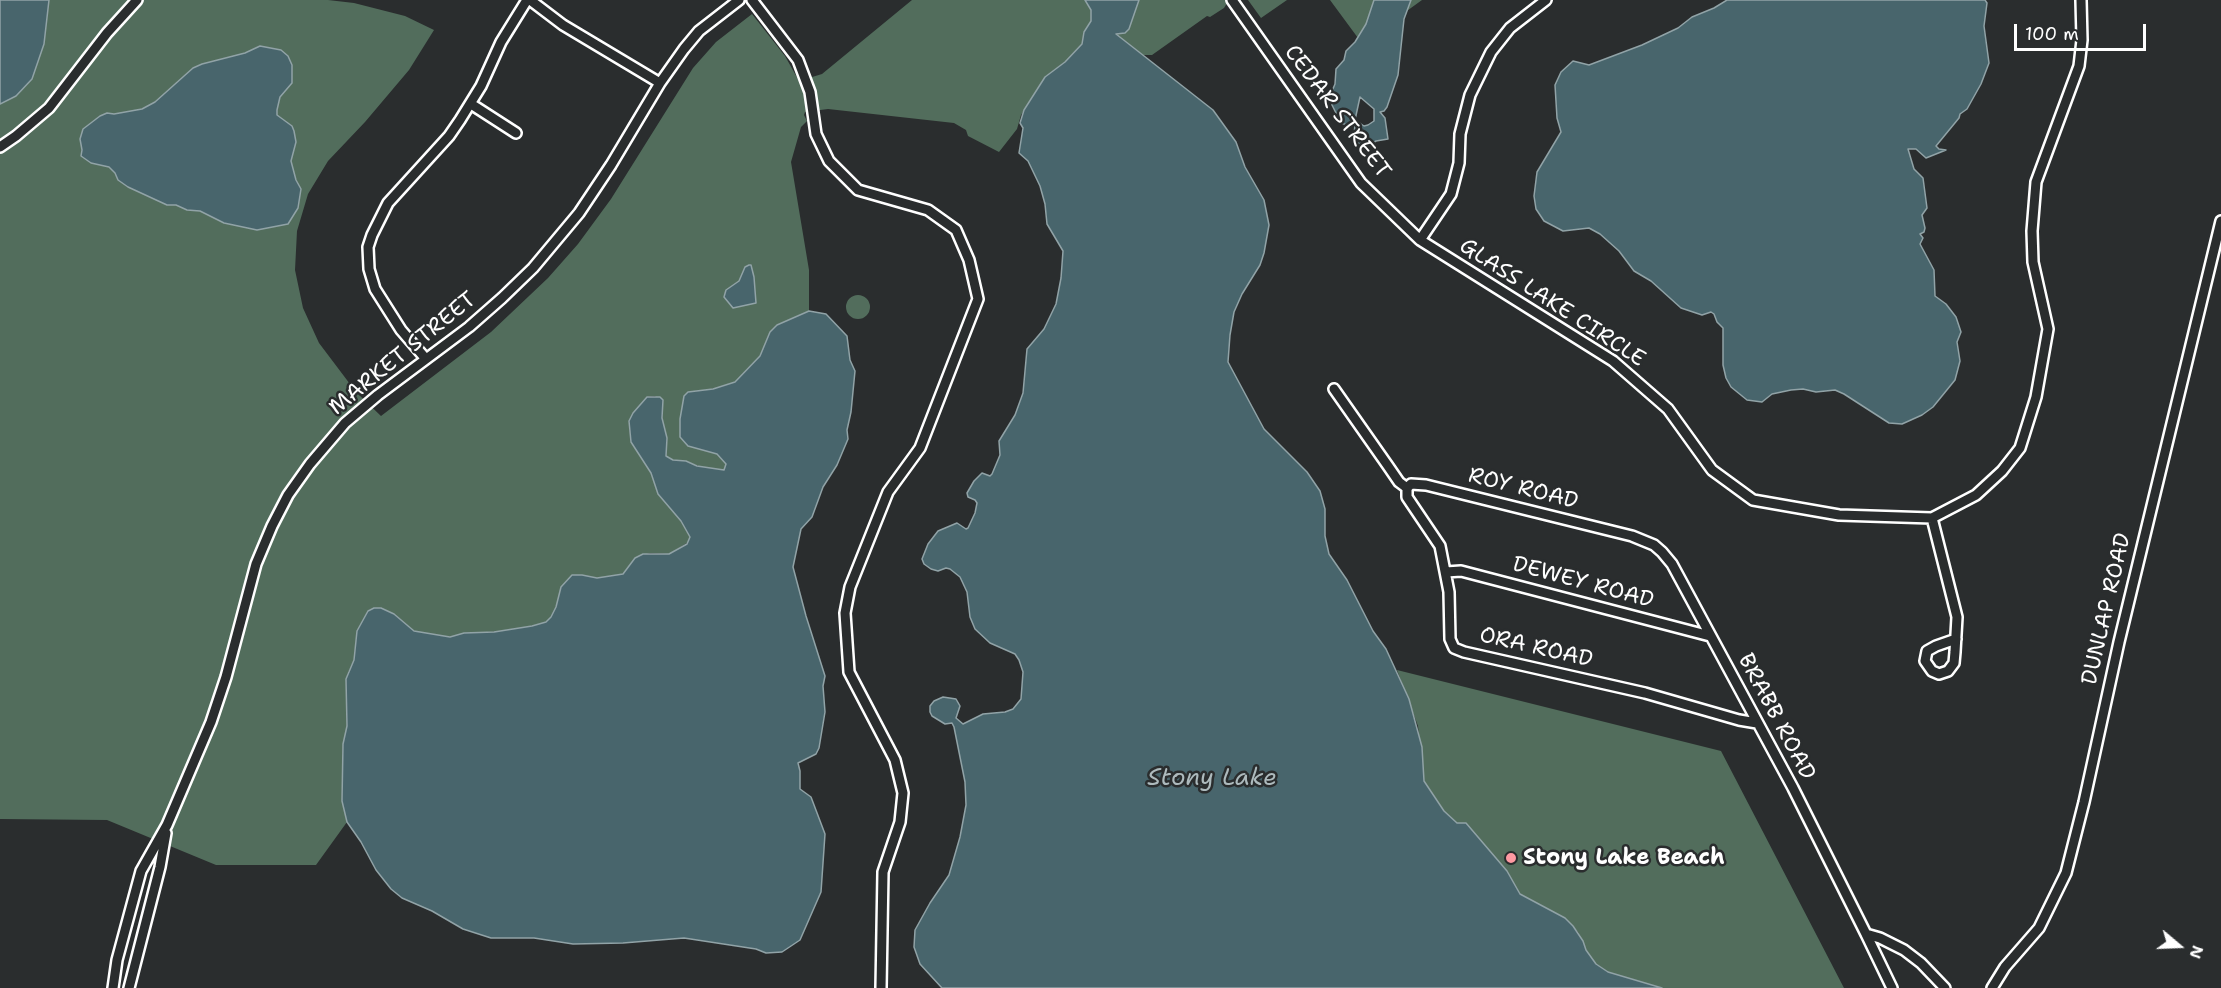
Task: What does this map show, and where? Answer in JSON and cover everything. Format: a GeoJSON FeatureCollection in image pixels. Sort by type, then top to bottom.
{"type":"FeatureCollection","features":[{"type":"Feature","properties":{"kind":"street"},"geometry":{"type":"LineString","coordinates":[[0,147],[49,108],[106,33],[137,0]]}},
{"type":"Feature","properties":{"kind":"street"},"geometry":{"type":"LineString","coordinates":[[426,359],[401,330],[375,289],[369,268],[369,247],[372,235],[388,203],[449,136],[471,104],[501,42],[528,0],[563,25],[660,83]]}},
{"type":"Feature","properties":{"kind":"street","name":"MARKET STREET"},"geometry":{"type":"LineString","coordinates":[[112,988],[117,960],[141,871],[167,825],[211,722],[226,677],[256,564],[280,509],[299,478],[345,423],[502,298],[549,250],[579,213],[660,83],[699,31],[739,0]]}},
{"type":"Feature","properties":{"kind":"street"},"geometry":{"type":"LineString","coordinates":[[752,0],[798,60],[810,92],[816,134],[830,161],[858,190],[928,210],[956,230],[969,260],[978,299],[920,448],[888,492],[849,587],[845,613],[849,672],[895,760],[903,793],[900,822],[883,872],[881,988]]}},
{"type":"Feature","properties":{"kind":"street","name":"CEDAR STREET"},"geometry":{"type":"LineString","coordinates":[[1232,0],[1361,183],[1420,240]]}},
{"type":"Feature","properties":{"kind":"street"},"geometry":{"type":"LineString","coordinates":[[1420,240],[1451,194],[1459,163],[1460,134],[1470,96],[1491,52],[1510,28],[1546,0]]}},
{"type":"Feature","properties":{"kind":"street","name":"GLASS LAKE CIRCLE"},"geometry":{"type":"LineString","coordinates":[[1420,240],[1613,361],[1668,409],[1712,470],[1753,500],[1839,516],[1932,518],[1976,495],[2002,471],[2020,448],[2036,397],[2048,329],[2033,262],[2032,231],[2036,182],[2079,66],[2082,39],[2081,0]]}},
{"type":"Feature","properties":{"kind":"street"},"geometry":{"type":"LineString","coordinates":[[471,104],[516,133]]}},
{"type":"Feature","properties":{"kind":"street","name":"DUNLAP ROAD"},"geometry":{"type":"LineString","coordinates":[[1992,988],[2005,967],[2039,928],[2066,873],[2084,802],[2118,642],[2221,221]]}},
{"type":"Feature","properties":{"kind":"street","name":"ORA ROAD"},"geometry":{"type":"LineString","coordinates":[[1334,389],[1399,482],[1407,488],[1407,497],[1440,546],[1449,592],[1450,639],[1454,648],[1645,693],[1757,723]]}},
{"type":"Feature","properties":{"kind":"street","name":"ROY ROAD"},"geometry":{"type":"LineString","coordinates":[[1407,488],[1414,483],[1425,485],[1632,536]]}},
{"type":"Feature","properties":{"kind":"street"},"geometry":{"type":"LineString","coordinates":[[1932,518],[1957,617],[1956,639]]}},
{"type":"Feature","properties":{"kind":"street","name":"BRABB ROAD"},"geometry":{"type":"LineString","coordinates":[[1632,536],[1654,545],[1672,564],[1793,788],[1892,988]]}},
{"type":"Feature","properties":{"kind":"street","name":"DEWEY ROAD"},"geometry":{"type":"LineString","coordinates":[[1446,572],[1461,571],[1710,636]]}},
{"type":"Feature","properties":{"kind":"street","name":"MARKET STREET"},"geometry":{"type":"LineString","coordinates":[[129,988],[160,867],[167,825]]}},
{"type":"Feature","properties":{"kind":"street"},"geometry":{"type":"LineString","coordinates":[[1866,934],[1904,950],[1921,963],[1945,988]]}},
{"type":"Feature","properties":{"kind":"green space"},"geometry":{"type":"Polygon","coordinates":[[[0,0],[328,0],[354,3],[405,16],[434,30],[409,70],[328,161],[308,194],[297,231],[295,270],[303,308],[319,343],[356,392],[381,416],[491,332],[548,278],[578,244],[611,199],[693,68],[716,42],[752,14],[785,56],[799,81],[822,74],[912,0],[1229,0],[1224,8],[1210,17],[1207,16],[1152,55],[1143,55],[1115,34],[1082,44],[1065,62],[1045,77],[1021,115],[1017,129],[999,152],[968,136],[966,130],[954,123],[828,109],[805,112],[807,121],[801,127],[791,162],[809,270],[809,311],[777,325],[770,332],[760,356],[735,382],[713,389],[688,392],[680,419],[680,437],[696,448],[717,454],[726,467],[724,470],[701,467],[666,456],[667,438],[662,418],[663,405],[655,396],[647,397],[629,421],[631,442],[651,473],[658,494],[681,521],[690,541],[669,554],[650,553],[635,558],[623,574],[597,578],[572,575],[561,587],[551,617],[546,622],[532,626],[494,632],[464,633],[454,637],[432,635],[414,631],[394,614],[381,608],[370,609],[357,631],[354,660],[346,683],[347,726],[343,744],[342,801],[347,822],[316,865],[216,865],[107,820],[0,819],[0,0]]]}},
{"type":"Feature","properties":{"kind":"green space"},"geometry":{"type":"Polygon","coordinates":[[[1248,0],[1287,0],[1261,18],[1248,0]]]}},
{"type":"Feature","properties":{"kind":"green space"},"geometry":{"type":"Polygon","coordinates":[[[1330,0],[1422,0],[1393,21],[1358,38],[1330,0]]]}},
{"type":"Feature","properties":{"kind":"green space"},"geometry":{"type":"Polygon","coordinates":[[[858,295],[867,298],[870,307],[867,316],[858,319],[849,316],[846,307],[849,298],[858,295]]]}},
{"type":"Feature","properties":{"kind":"green space"},"geometry":{"type":"Polygon","coordinates":[[[1397,670],[1721,751],[1844,988],[1662,988],[1608,972],[1596,964],[1586,950],[1578,932],[1565,918],[1520,894],[1507,871],[1466,824],[1457,823],[1444,811],[1424,781],[1418,726],[1397,670]]]}},
{"type":"Feature","properties":{"kind":"water"},"geometry":{"type":"Polygon","coordinates":[[[0,0],[49,0],[44,44],[32,79],[16,96],[0,104],[0,0]]]}},
{"type":"Feature","properties":{"kind":"water","name":"Stony Lake"},"geometry":{"type":"Polygon","coordinates":[[[1085,0],[1139,0],[1129,29],[1125,33],[1116,34],[1213,110],[1236,142],[1245,167],[1264,200],[1269,225],[1264,253],[1260,265],[1234,312],[1228,362],[1264,429],[1307,472],[1320,491],[1325,509],[1325,536],[1329,554],[1347,580],[1373,631],[1386,649],[1409,699],[1422,747],[1424,781],[1444,811],[1457,823],[1466,823],[1507,871],[1520,894],[1565,918],[1573,926],[1596,964],[1608,972],[1662,988],[942,988],[920,964],[914,947],[915,930],[949,875],[966,805],[965,782],[954,727],[952,723],[945,724],[932,716],[930,706],[934,701],[943,697],[956,699],[960,706],[956,718],[963,724],[983,714],[1005,712],[1013,709],[1021,699],[1023,672],[1015,654],[990,643],[975,629],[970,617],[967,592],[960,577],[950,569],[938,571],[931,569],[924,564],[922,559],[928,544],[938,531],[957,523],[968,528],[977,503],[968,497],[967,493],[982,473],[990,476],[992,474],[1000,455],[999,441],[1015,415],[1023,393],[1027,349],[1044,329],[1056,304],[1063,251],[1047,224],[1040,186],[1028,161],[1019,153],[1023,128],[1020,123],[1024,110],[1045,77],[1065,62],[1082,44],[1084,32],[1091,21],[1091,10],[1085,0]]]}},
{"type":"Feature","properties":{"kind":"water"},"geometry":{"type":"Polygon","coordinates":[[[1374,0],[1411,0],[1404,19],[1398,75],[1387,107],[1380,112],[1385,118],[1388,139],[1361,147],[1354,137],[1355,123],[1347,125],[1341,123],[1330,96],[1335,84],[1336,69],[1366,24],[1374,0]],[[1360,97],[1355,120],[1364,126],[1368,125],[1374,121],[1374,109],[1360,97]]]}},
{"type":"Feature","properties":{"kind":"water"},"geometry":{"type":"Polygon","coordinates":[[[1727,0],[1985,0],[1987,3],[1984,26],[1989,63],[1981,84],[1967,109],[1960,114],[1936,146],[1946,150],[1926,158],[1916,149],[1908,149],[1914,169],[1923,178],[1927,208],[1922,215],[1925,228],[1920,234],[1923,238],[1920,244],[1934,270],[1935,296],[1946,304],[1956,317],[1961,332],[1957,342],[1960,361],[1955,380],[1933,407],[1902,424],[1889,423],[1835,390],[1816,392],[1803,389],[1791,390],[1772,394],[1762,402],[1747,400],[1731,387],[1726,378],[1723,365],[1723,328],[1717,322],[1714,314],[1711,312],[1702,315],[1681,308],[1651,281],[1634,271],[1619,251],[1600,234],[1589,228],[1563,231],[1544,221],[1536,209],[1534,196],[1537,172],[1561,132],[1557,118],[1555,85],[1561,72],[1573,61],[1589,65],[1642,45],[1678,28],[1692,17],[1727,0]]]}},
{"type":"Feature","properties":{"kind":"water"},"geometry":{"type":"Polygon","coordinates":[[[260,46],[281,50],[288,56],[292,65],[292,83],[280,97],[277,110],[277,115],[292,126],[294,131],[296,142],[291,161],[301,189],[298,208],[288,224],[257,230],[224,223],[200,211],[167,205],[128,187],[118,180],[109,167],[91,163],[81,156],[80,139],[83,129],[100,116],[107,113],[142,109],[155,102],[193,68],[245,53],[260,46]]]}},
{"type":"Feature","properties":{"kind":"water"},"geometry":{"type":"Polygon","coordinates":[[[751,265],[754,277],[756,303],[733,308],[724,297],[726,290],[739,281],[745,267],[751,265]]]}},
{"type":"Feature","properties":{"kind":"water"},"geometry":{"type":"Polygon","coordinates":[[[809,311],[826,314],[847,336],[850,360],[855,371],[847,430],[848,439],[837,465],[823,487],[812,517],[801,529],[793,567],[825,676],[823,686],[825,712],[819,748],[816,754],[798,763],[800,789],[811,797],[825,834],[821,892],[800,940],[782,952],[766,953],[756,949],[684,938],[573,944],[534,938],[491,938],[463,929],[432,911],[402,898],[391,889],[376,870],[347,822],[342,801],[343,744],[347,726],[346,679],[354,660],[357,631],[368,611],[381,608],[394,614],[414,631],[450,637],[464,633],[494,632],[532,626],[546,622],[551,617],[561,587],[572,575],[597,578],[623,574],[635,558],[643,554],[669,554],[687,544],[690,537],[681,521],[658,494],[651,473],[631,442],[629,421],[633,413],[647,397],[660,397],[663,400],[662,418],[667,438],[666,456],[697,466],[724,470],[726,464],[717,454],[688,446],[680,437],[684,396],[688,392],[713,389],[735,382],[760,356],[770,332],[777,325],[809,311]]]}},
{"type":"Feature","properties":{"kind":"place","name":"Stony Lake Beach"},"geometry":{"type":"Point","coordinates":[1511,858]}}]}
